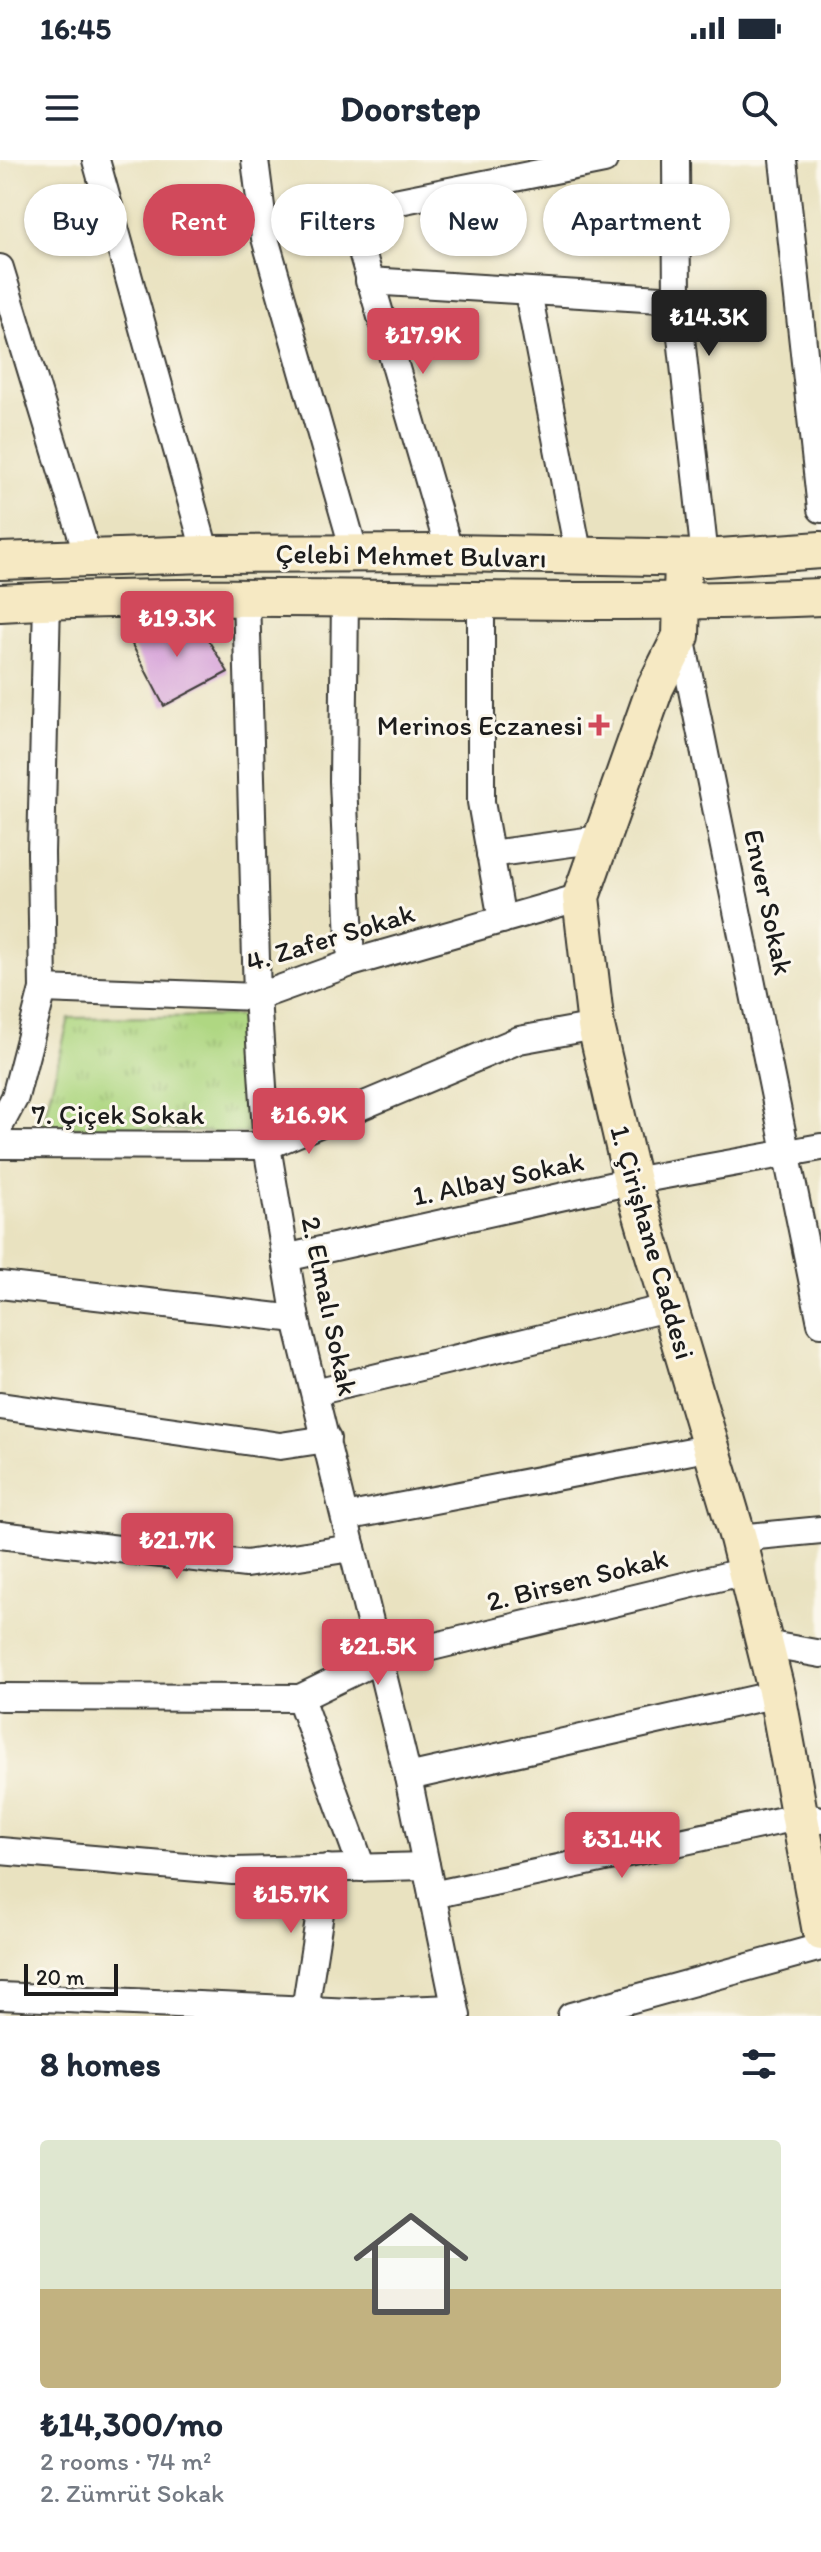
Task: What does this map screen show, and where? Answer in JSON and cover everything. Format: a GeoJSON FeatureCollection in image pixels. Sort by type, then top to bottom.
{"type":"FeatureCollection","features":[{"type":"Feature","properties":{"kind":"main road","name":"Çelebi Mehmet Bulvarı"},"geometry":{"type":"LineString","coordinates":[[0,561],[206,554],[450,553],[694,558],[821,550]]}},
{"type":"Feature","properties":{"kind":"main road","name":"1. Çirişhane Caddesi"},"geometry":{"type":"LineString","coordinates":[[694,558],[682,620],[581,897],[596,1026],[632,1181],[712,1447],[812,1818],[821,1932]]}},
{"type":"Feature","properties":{"kind":"main road","name":"Çelebi Mehmet Bulvarı"},"geometry":{"type":"LineString","coordinates":[[0,603],[246,596],[345,597],[481,601],[682,620],[821,597]]}},
{"type":"Feature","properties":{"kind":"street"},"geometry":{"type":"LineString","coordinates":[[96,160],[206,554]]}},
{"type":"Feature","properties":{"kind":"street"},"geometry":{"type":"LineString","coordinates":[[255,160],[265,238],[355,554]]}},
{"type":"Feature","properties":{"kind":"street"},"geometry":{"type":"LineString","coordinates":[[450,553],[350,211],[604,160]]}},
{"type":"Feature","properties":{"kind":"street"},"geometry":{"type":"LineString","coordinates":[[676,160],[677,300],[694,558]]}},
{"type":"Feature","properties":{"kind":"street"},"geometry":{"type":"LineString","coordinates":[[783,160],[821,509]]}},
{"type":"Feature","properties":{"kind":"street"},"geometry":{"type":"LineString","coordinates":[[0,268],[88,557]]}},
{"type":"Feature","properties":{"kind":"street"},"geometry":{"type":"LineString","coordinates":[[369,281],[677,300]]}},
{"type":"Feature","properties":{"kind":"street"},"geometry":{"type":"LineString","coordinates":[[528,292],[579,557]]}},
{"type":"Feature","properties":{"kind":"street","name":"2. Elmalı Sokak"},"geometry":{"type":"LineString","coordinates":[[246,596],[257,997],[267,1146],[296,1319],[408,1777],[456,2012]]}},
{"type":"Feature","properties":{"kind":"street"},"geometry":{"type":"LineString","coordinates":[[345,597],[343,781],[351,963]]}},
{"type":"Feature","properties":{"kind":"street"},"geometry":{"type":"LineString","coordinates":[[0,1125],[15,1097],[43,989],[41,853],[47,600]]}},
{"type":"Feature","properties":{"kind":"street"},"geometry":{"type":"LineString","coordinates":[[481,601],[481,802],[502,920]]}},
{"type":"Feature","properties":{"kind":"street","name":"Enver Sokak"},"geometry":{"type":"LineString","coordinates":[[682,620],[821,1323]]}},
{"type":"Feature","properties":{"kind":"street"},"geometry":{"type":"LineString","coordinates":[[490,854],[600,839]]}},
{"type":"Feature","properties":{"kind":"street","name":"4. Zafer Sokak"},"geometry":{"type":"LineString","coordinates":[[43,989],[257,997],[351,963],[581,897]]}},
{"type":"Feature","properties":{"kind":"street","name":"7. Çiçek Sokak"},"geometry":{"type":"LineString","coordinates":[[0,1145],[267,1146],[519,1040],[596,1026]]}},
{"type":"Feature","properties":{"kind":"street","name":"1. Albay Sokak"},"geometry":{"type":"LineString","coordinates":[[285,1258],[632,1181],[821,1147]]}},
{"type":"Feature","properties":{"kind":"street"},"geometry":{"type":"LineString","coordinates":[[0,1285],[296,1319]]}},
{"type":"Feature","properties":{"kind":"street"},"geometry":{"type":"LineString","coordinates":[[315,1392],[671,1307]]}},
{"type":"Feature","properties":{"kind":"street"},"geometry":{"type":"LineString","coordinates":[[0,1406],[280,1446],[327,1439]]}},
{"type":"Feature","properties":{"kind":"street"},"geometry":{"type":"LineString","coordinates":[[345,1517],[712,1447]]}},
{"type":"Feature","properties":{"kind":"street","name":"2. Birsen Sokak"},"geometry":{"type":"LineString","coordinates":[[0,1697],[300,1698],[378,1660],[821,1530]]}},
{"type":"Feature","properties":{"kind":"street"},"geometry":{"type":"LineString","coordinates":[[0,1535],[246,1564],[352,1548]]}},
{"type":"Feature","properties":{"kind":"street"},"geometry":{"type":"LineString","coordinates":[[765,1644],[821,1654]]}},
{"type":"Feature","properties":{"kind":"street"},"geometry":{"type":"LineString","coordinates":[[408,1777],[777,1694]]}},
{"type":"Feature","properties":{"kind":"street"},"geometry":{"type":"LineString","coordinates":[[300,1698],[362,1868]]}},
{"type":"Feature","properties":{"kind":"street"},"geometry":{"type":"LineString","coordinates":[[432,1895],[812,1818]]}},
{"type":"Feature","properties":{"kind":"street"},"geometry":{"type":"LineString","coordinates":[[0,1851],[233,1871],[426,1866]]}},
{"type":"Feature","properties":{"kind":"street"},"geometry":{"type":"LineString","coordinates":[[305,2010],[327,1868]]}},
{"type":"Feature","properties":{"kind":"street"},"geometry":{"type":"LineString","coordinates":[[571,2016],[641,2007],[821,1947]]}},
{"type":"Feature","properties":{"kind":"street"},"geometry":{"type":"LineString","coordinates":[[0,1996],[352,2014],[456,2012]]}},
{"type":"Feature","properties":{"kind":"green space"},"geometry":{"type":"Polygon","coordinates":[[[246,1016],[253,1134],[42,1126],[69,1018],[246,1016]]]}},
{"type":"Feature","properties":{"kind":"building"},"geometry":{"type":"Polygon","coordinates":[[[197,622],[228,672],[164,706],[125,631],[197,622]]]}},
{"type":"Feature","properties":{"kind":"place","name":"Merinos Eczanesi"},"geometry":{"type":"Point","coordinates":[599,725]}}]}
